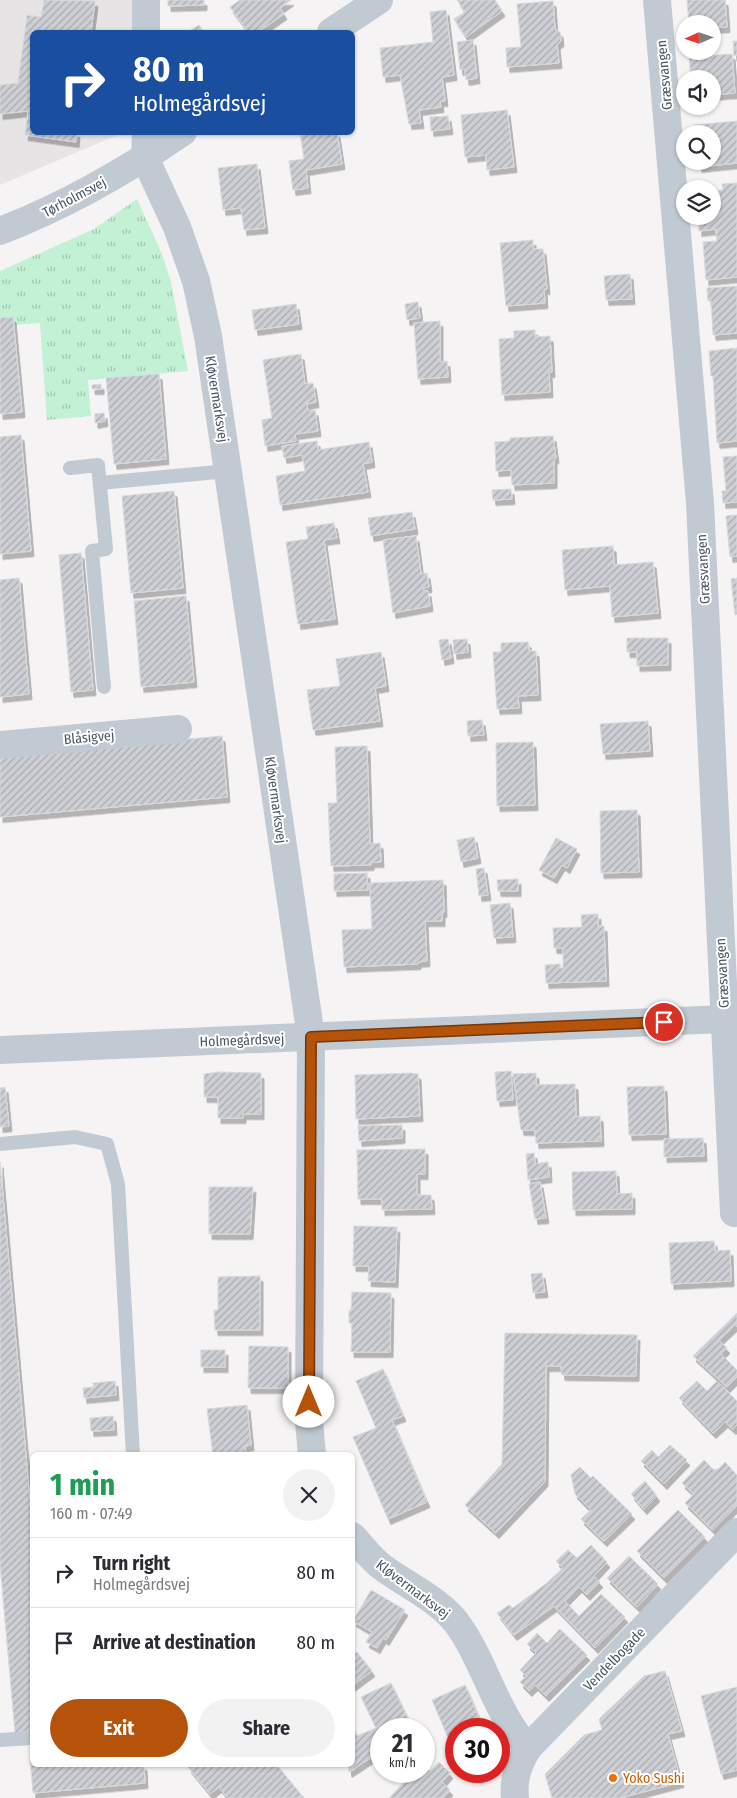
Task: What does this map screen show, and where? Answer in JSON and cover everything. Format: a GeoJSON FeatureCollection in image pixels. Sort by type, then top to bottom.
{"type":"FeatureCollection","features":[{"type":"Feature","properties":{"kind":"street"},"geometry":{"type":"LineString","coordinates":[[146,0],[146,30]]}},
{"type":"Feature","properties":{"kind":"street"},"geometry":{"type":"LineString","coordinates":[[334,30],[378,0]]}},
{"type":"Feature","properties":{"kind":"street","name":"Græsvangen"},"geometry":{"type":"LineString","coordinates":[[658,0],[700,503],[724,1019],[734,1139],[734,1213]]}},
{"type":"Feature","properties":{"kind":"street","name":"Tørholmsvej"},"geometry":{"type":"LineString","coordinates":[[0,231],[42,215],[146,145],[175,135]]}},
{"type":"Feature","properties":{"kind":"street","name":"Kløvermarksvej"},"geometry":{"type":"LineString","coordinates":[[146,145],[196,281],[208,336],[311,1037],[309,1421],[312,1452]]}},
{"type":"Feature","properties":{"kind":"street","name":"Blåsigvej"},"geometry":{"type":"LineString","coordinates":[[0,745],[178,729]]}},
{"type":"Feature","properties":{"kind":"street","name":"Holmegårdsvej"},"geometry":{"type":"LineString","coordinates":[[0,1050],[724,1019]]}},
{"type":"Feature","properties":{"kind":"street","name":"Vendelbogade"},"geometry":{"type":"LineString","coordinates":[[515,1798],[514,1785],[517,1768],[528,1748],[737,1532]]}},
{"type":"Feature","properties":{"kind":"street","name":"Kløvermarksvej"},"geometry":{"type":"LineString","coordinates":[[355,1539],[380,1566],[432,1600],[455,1620],[478,1657],[513,1732],[528,1748]]}},
{"type":"Feature","properties":{"kind":"lane"},"geometry":{"type":"LineString","coordinates":[[70,468],[98,465],[106,549],[92,551],[104,688]]}},
{"type":"Feature","properties":{"kind":"lane"},"geometry":{"type":"LineString","coordinates":[[100,483],[228,471]]}},
{"type":"Feature","properties":{"kind":"lane"},"geometry":{"type":"LineString","coordinates":[[0,1144],[75,1137],[107,1144],[118,1184],[133,1452]]}},
{"type":"Feature","properties":{"kind":"lane"},"geometry":{"type":"LineString","coordinates":[[0,1740],[30,1738]]}},
{"type":"Feature","properties":{"kind":"shaded area"},"geometry":{"type":"Polygon","coordinates":[[[0,0],[137,0],[137,30],[30,30],[30,135],[117,135],[0,185],[0,0]]]}},
{"type":"Feature","properties":{"kind":"green space"},"geometry":{"type":"Polygon","coordinates":[[[137,199],[162,254],[171,282],[188,371],[88,380],[91,416],[47,420],[40,323],[14,325],[13,317],[0,318],[0,271],[94,229],[137,199]]]}},
{"type":"Feature","properties":{"kind":"building"},"geometry":{"type":"Polygon","coordinates":[[[44,0],[95,1],[91,30],[30,30],[30,135],[77,135],[76,142],[25,135],[28,111],[0,114],[0,85],[18,83],[27,15],[41,17],[44,0]]]}},
{"type":"Feature","properties":{"kind":"building"},"geometry":{"type":"Polygon","coordinates":[[[168,0],[204,0],[204,5],[168,6],[168,0]]]}},
{"type":"Feature","properties":{"kind":"building"},"geometry":{"type":"Polygon","coordinates":[[[240,0],[291,0],[280,8],[284,14],[261,30],[247,30],[230,7],[240,0]]]}},
{"type":"Feature","properties":{"kind":"building"},"geometry":{"type":"Polygon","coordinates":[[[457,0],[495,0],[502,11],[466,37],[454,19],[465,12],[457,0]]]}},
{"type":"Feature","properties":{"kind":"building"},"geometry":{"type":"Polygon","coordinates":[[[687,0],[725,0],[727,27],[721,27],[721,15],[688,15],[687,0]]]}},
{"type":"Feature","properties":{"kind":"building"},"geometry":{"type":"Polygon","coordinates":[[[553,1],[555,29],[560,32],[561,41],[557,44],[559,63],[507,67],[506,48],[521,47],[517,4],[553,1]]]}},
{"type":"Feature","properties":{"kind":"building"},"geometry":{"type":"Polygon","coordinates":[[[446,10],[454,75],[442,77],[445,101],[440,101],[441,107],[419,110],[421,123],[409,124],[400,75],[383,77],[380,48],[433,42],[430,12],[446,10]]]}},
{"type":"Feature","properties":{"kind":"building"},"geometry":{"type":"Polygon","coordinates":[[[199,25],[203,30],[191,30],[199,25]]]}},
{"type":"Feature","properties":{"kind":"building"},"geometry":{"type":"Polygon","coordinates":[[[473,40],[477,78],[466,80],[465,69],[460,70],[457,42],[473,40]]]}},
{"type":"Feature","properties":{"kind":"building"},"geometry":{"type":"Polygon","coordinates":[[[733,41],[737,41],[737,55],[734,56],[733,41]]]}},
{"type":"Feature","properties":{"kind":"building"},"geometry":{"type":"Polygon","coordinates":[[[732,54],[735,93],[721,94],[721,70],[690,70],[689,60],[721,60],[721,55],[732,54]]]}},
{"type":"Feature","properties":{"kind":"building"},"geometry":{"type":"Polygon","coordinates":[[[507,110],[514,167],[487,170],[486,155],[465,157],[461,115],[507,110]]]}},
{"type":"Feature","properties":{"kind":"building"},"geometry":{"type":"Polygon","coordinates":[[[448,116],[450,129],[431,131],[430,117],[448,116]]]}},
{"type":"Feature","properties":{"kind":"building"},"geometry":{"type":"Polygon","coordinates":[[[737,121],[737,163],[721,165],[721,125],[694,125],[737,121]]]}},
{"type":"Feature","properties":{"kind":"building"},"geometry":{"type":"Polygon","coordinates":[[[300,135],[337,135],[342,164],[306,170],[308,188],[293,190],[289,161],[304,159],[300,135]]]}},
{"type":"Feature","properties":{"kind":"building"},"geometry":{"type":"Polygon","coordinates":[[[257,164],[265,228],[244,230],[241,208],[223,210],[218,168],[257,164]]]}},
{"type":"Feature","properties":{"kind":"building"},"geometry":{"type":"Polygon","coordinates":[[[737,183],[737,277],[706,280],[703,242],[717,241],[716,229],[699,231],[699,225],[721,225],[722,184],[737,183]]]}},
{"type":"Feature","properties":{"kind":"building"},"geometry":{"type":"Polygon","coordinates":[[[533,240],[533,249],[543,249],[547,289],[544,289],[545,303],[506,306],[500,243],[533,240]]]}},
{"type":"Feature","properties":{"kind":"building"},"geometry":{"type":"Polygon","coordinates":[[[630,274],[632,299],[606,300],[604,276],[630,274]]]}},
{"type":"Feature","properties":{"kind":"building"},"geometry":{"type":"Polygon","coordinates":[[[737,286],[737,333],[713,335],[711,301],[708,301],[707,288],[737,286]]]}},
{"type":"Feature","properties":{"kind":"building"},"geometry":{"type":"Polygon","coordinates":[[[418,302],[420,318],[407,320],[405,304],[418,302]]]}},
{"type":"Feature","properties":{"kind":"building"},"geometry":{"type":"Polygon","coordinates":[[[296,304],[299,324],[255,330],[252,310],[296,304]]]}},
{"type":"Feature","properties":{"kind":"building"},"geometry":{"type":"Polygon","coordinates":[[[13,317],[22,412],[0,414],[0,318],[13,317]]]}},
{"type":"Feature","properties":{"kind":"building"},"geometry":{"type":"Polygon","coordinates":[[[440,321],[440,362],[447,361],[448,377],[418,379],[414,323],[440,321]]]}},
{"type":"Feature","properties":{"kind":"building"},"geometry":{"type":"Polygon","coordinates":[[[535,330],[535,337],[550,336],[552,372],[549,372],[550,392],[502,395],[499,339],[514,338],[514,331],[535,330]]]}},
{"type":"Feature","properties":{"kind":"building"},"geometry":{"type":"Polygon","coordinates":[[[737,348],[737,441],[717,443],[713,376],[711,376],[709,351],[737,348]]]}},
{"type":"Feature","properties":{"kind":"building"},"geometry":{"type":"Polygon","coordinates":[[[301,354],[305,384],[313,383],[316,402],[307,404],[308,411],[315,410],[318,431],[295,434],[296,441],[265,446],[262,420],[272,418],[263,360],[301,354]]]}},
{"type":"Feature","properties":{"kind":"building"},"geometry":{"type":"Polygon","coordinates":[[[159,374],[166,459],[114,464],[106,378],[159,374]]]}},
{"type":"Feature","properties":{"kind":"building"},"geometry":{"type":"Polygon","coordinates":[[[101,384],[101,389],[92,389],[92,385],[101,384]]]}},
{"type":"Feature","properties":{"kind":"building"},"geometry":{"type":"Polygon","coordinates":[[[104,413],[105,421],[95,423],[95,414],[104,413]]]}},
{"type":"Feature","properties":{"kind":"building"},"geometry":{"type":"Polygon","coordinates":[[[21,435],[31,551],[0,554],[0,437],[21,435]]]}},
{"type":"Feature","properties":{"kind":"building"},"geometry":{"type":"Polygon","coordinates":[[[553,436],[556,458],[554,458],[554,483],[512,485],[511,470],[496,471],[495,442],[510,441],[510,438],[553,436]]]}},
{"type":"Feature","properties":{"kind":"building"},"geometry":{"type":"Polygon","coordinates":[[[317,441],[318,450],[369,442],[372,462],[363,464],[368,492],[280,505],[276,476],[305,471],[302,455],[284,458],[282,446],[317,441]]]}},
{"type":"Feature","properties":{"kind":"building"},"geometry":{"type":"Polygon","coordinates":[[[737,456],[737,502],[723,503],[722,491],[726,491],[723,457],[737,456]]]}},
{"type":"Feature","properties":{"kind":"building"},"geometry":{"type":"Polygon","coordinates":[[[511,489],[512,499],[493,500],[492,490],[511,489]]]}},
{"type":"Feature","properties":{"kind":"building"},"geometry":{"type":"Polygon","coordinates":[[[174,491],[183,588],[131,593],[122,496],[174,491]]]}},
{"type":"Feature","properties":{"kind":"building"},"geometry":{"type":"Polygon","coordinates":[[[412,512],[415,529],[371,536],[368,518],[412,512]]]}},
{"type":"Feature","properties":{"kind":"building"},"geometry":{"type":"Polygon","coordinates":[[[737,515],[737,556],[730,557],[726,516],[737,515]]]}},
{"type":"Feature","properties":{"kind":"building"},"geometry":{"type":"Polygon","coordinates":[[[334,523],[337,538],[324,540],[335,619],[298,624],[286,542],[308,539],[306,527],[334,523]]]}},
{"type":"Feature","properties":{"kind":"building"},"geometry":{"type":"Polygon","coordinates":[[[416,536],[421,574],[427,573],[429,587],[423,588],[424,591],[428,591],[430,606],[393,613],[383,540],[416,536]]]}},
{"type":"Feature","properties":{"kind":"building"},"geometry":{"type":"Polygon","coordinates":[[[613,546],[614,565],[653,562],[658,613],[612,617],[610,586],[565,590],[562,550],[613,546]]]}},
{"type":"Feature","properties":{"kind":"building"},"geometry":{"type":"Polygon","coordinates":[[[81,553],[93,690],[71,692],[59,555],[81,553]]]}},
{"type":"Feature","properties":{"kind":"building"},"geometry":{"type":"Polygon","coordinates":[[[19,578],[29,694],[0,697],[0,580],[19,578]]]}},
{"type":"Feature","properties":{"kind":"building"},"geometry":{"type":"Polygon","coordinates":[[[737,578],[737,614],[735,615],[731,579],[737,578]]]}},
{"type":"Feature","properties":{"kind":"building"},"geometry":{"type":"Polygon","coordinates":[[[186,596],[194,682],[141,687],[134,601],[186,596]]]}},
{"type":"Feature","properties":{"kind":"building"},"geometry":{"type":"Polygon","coordinates":[[[627,638],[668,638],[668,665],[637,666],[637,652],[627,652],[627,638]]]}},
{"type":"Feature","properties":{"kind":"building"},"geometry":{"type":"Polygon","coordinates":[[[448,639],[451,658],[442,660],[439,640],[448,639]]]}},
{"type":"Feature","properties":{"kind":"building"},"geometry":{"type":"Polygon","coordinates":[[[467,639],[468,652],[454,654],[453,640],[467,639]]]}},
{"type":"Feature","properties":{"kind":"building"},"geometry":{"type":"Polygon","coordinates":[[[528,642],[529,651],[536,651],[538,695],[518,696],[519,708],[497,709],[493,652],[501,652],[501,643],[528,642]]]}},
{"type":"Feature","properties":{"kind":"building"},"geometry":{"type":"Polygon","coordinates":[[[381,652],[386,686],[375,688],[380,721],[313,730],[307,690],[340,686],[336,659],[381,652]]]}},
{"type":"Feature","properties":{"kind":"building"},"geometry":{"type":"Polygon","coordinates":[[[482,720],[484,735],[468,736],[467,721],[482,720]]]}},
{"type":"Feature","properties":{"kind":"building"},"geometry":{"type":"Polygon","coordinates":[[[648,721],[650,751],[603,754],[600,724],[648,721]]]}},
{"type":"Feature","properties":{"kind":"building"},"geometry":{"type":"Polygon","coordinates":[[[222,736],[227,797],[0,817],[0,756],[222,736]]]}},
{"type":"Feature","properties":{"kind":"building"},"geometry":{"type":"Polygon","coordinates":[[[533,742],[535,805],[497,806],[496,743],[533,742]]]}},
{"type":"Feature","properties":{"kind":"building"},"geometry":{"type":"Polygon","coordinates":[[[367,746],[370,844],[380,843],[381,862],[371,862],[371,865],[331,866],[328,803],[337,803],[335,747],[367,746]]]}},
{"type":"Feature","properties":{"kind":"building"},"geometry":{"type":"Polygon","coordinates":[[[637,810],[639,872],[601,873],[600,811],[637,810]]]}},
{"type":"Feature","properties":{"kind":"building"},"geometry":{"type":"Polygon","coordinates":[[[474,837],[478,858],[461,862],[457,840],[474,837]]]}},
{"type":"Feature","properties":{"kind":"building"},"geometry":{"type":"Polygon","coordinates":[[[556,838],[577,849],[567,868],[562,865],[554,878],[539,870],[556,838]]]}},
{"type":"Feature","properties":{"kind":"building"},"geometry":{"type":"Polygon","coordinates":[[[484,868],[488,895],[479,896],[476,869],[484,868]]]}},
{"type":"Feature","properties":{"kind":"building"},"geometry":{"type":"Polygon","coordinates":[[[367,873],[368,890],[334,891],[334,874],[367,873]]]}},
{"type":"Feature","properties":{"kind":"building"},"geometry":{"type":"Polygon","coordinates":[[[518,879],[518,891],[498,891],[497,880],[518,879]]]}},
{"type":"Feature","properties":{"kind":"building"},"geometry":{"type":"Polygon","coordinates":[[[443,880],[444,912],[442,912],[442,921],[425,921],[427,961],[418,962],[418,964],[344,967],[342,930],[372,929],[370,883],[443,880]]]}},
{"type":"Feature","properties":{"kind":"building"},"geometry":{"type":"Polygon","coordinates":[[[510,903],[513,937],[494,938],[490,905],[510,903]]]}},
{"type":"Feature","properties":{"kind":"building"},"geometry":{"type":"Polygon","coordinates":[[[598,914],[598,926],[604,926],[606,981],[546,983],[545,965],[560,964],[560,968],[563,968],[563,948],[554,948],[553,928],[582,927],[581,915],[598,914]]]}},
{"type":"Feature","properties":{"kind":"building"},"geometry":{"type":"Polygon","coordinates":[[[511,1071],[513,1100],[497,1101],[495,1072],[511,1071]]]}},
{"type":"Feature","properties":{"kind":"building"},"geometry":{"type":"Polygon","coordinates":[[[218,1072],[261,1073],[261,1114],[243,1114],[243,1118],[218,1118],[218,1097],[204,1097],[204,1074],[218,1072]]]}},
{"type":"Feature","properties":{"kind":"building"},"geometry":{"type":"Polygon","coordinates":[[[536,1073],[536,1085],[575,1084],[576,1117],[600,1116],[601,1141],[536,1143],[535,1130],[521,1130],[513,1074],[536,1073]]]}},
{"type":"Feature","properties":{"kind":"building"},"geometry":{"type":"Polygon","coordinates":[[[418,1074],[420,1116],[356,1119],[355,1075],[418,1074]]]}},
{"type":"Feature","properties":{"kind":"building"},"geometry":{"type":"Polygon","coordinates":[[[664,1086],[666,1134],[629,1135],[627,1087],[664,1086]]]}},
{"type":"Feature","properties":{"kind":"building"},"geometry":{"type":"Polygon","coordinates":[[[5,1087],[9,1126],[0,1127],[0,1088],[5,1087]]]}},
{"type":"Feature","properties":{"kind":"building"},"geometry":{"type":"Polygon","coordinates":[[[402,1125],[402,1138],[359,1141],[358,1126],[402,1125]]]}},
{"type":"Feature","properties":{"kind":"building"},"geometry":{"type":"Polygon","coordinates":[[[703,1138],[704,1156],[664,1157],[664,1139],[703,1138]]]}},
{"type":"Feature","properties":{"kind":"building"},"geometry":{"type":"Polygon","coordinates":[[[425,1149],[425,1174],[417,1174],[417,1195],[431,1195],[432,1209],[382,1210],[382,1199],[358,1199],[357,1150],[425,1149]]]}},
{"type":"Feature","properties":{"kind":"building"},"geometry":{"type":"Polygon","coordinates":[[[534,1153],[535,1164],[548,1162],[549,1177],[528,1180],[526,1154],[534,1153]]]}},
{"type":"Feature","properties":{"kind":"building"},"geometry":{"type":"Polygon","coordinates":[[[0,1162],[30,1501],[30,1731],[15,1733],[0,1564],[0,1162]]]}},
{"type":"Feature","properties":{"kind":"building"},"geometry":{"type":"Polygon","coordinates":[[[616,1171],[617,1194],[632,1193],[632,1209],[573,1210],[572,1172],[616,1171]]]}},
{"type":"Feature","properties":{"kind":"building"},"geometry":{"type":"Polygon","coordinates":[[[540,1182],[546,1218],[535,1219],[529,1184],[540,1182]]]}},
{"type":"Feature","properties":{"kind":"building"},"geometry":{"type":"Polygon","coordinates":[[[209,1187],[253,1187],[250,1234],[209,1234],[209,1187]]]}},
{"type":"Feature","properties":{"kind":"building"},"geometry":{"type":"Polygon","coordinates":[[[354,1226],[397,1227],[395,1282],[368,1281],[369,1266],[353,1266],[354,1226]]]}},
{"type":"Feature","properties":{"kind":"building"},"geometry":{"type":"Polygon","coordinates":[[[714,1241],[715,1251],[730,1250],[731,1281],[671,1284],[669,1243],[714,1241]]]}},
{"type":"Feature","properties":{"kind":"building"},"geometry":{"type":"Polygon","coordinates":[[[542,1273],[545,1292],[533,1293],[531,1274],[542,1273]]]}},
{"type":"Feature","properties":{"kind":"building"},"geometry":{"type":"Polygon","coordinates":[[[260,1276],[260,1330],[215,1330],[214,1310],[218,1310],[218,1277],[260,1276]]]}},
{"type":"Feature","properties":{"kind":"building"},"geometry":{"type":"Polygon","coordinates":[[[352,1292],[391,1293],[390,1352],[351,1352],[352,1323],[349,1323],[349,1310],[351,1310],[352,1292]]]}},
{"type":"Feature","properties":{"kind":"building"},"geometry":{"type":"Polygon","coordinates":[[[737,1313],[737,1327],[735,1325],[719,1340],[727,1348],[721,1354],[737,1370],[737,1377],[727,1387],[693,1356],[737,1313]]]}},
{"type":"Feature","properties":{"kind":"building"},"geometry":{"type":"Polygon","coordinates":[[[505,1333],[637,1335],[636,1376],[562,1375],[561,1366],[546,1366],[545,1481],[496,1533],[465,1505],[502,1464],[505,1333]]]}},
{"type":"Feature","properties":{"kind":"building"},"geometry":{"type":"Polygon","coordinates":[[[249,1346],[288,1347],[288,1388],[248,1388],[249,1346]]]}},
{"type":"Feature","properties":{"kind":"building"},"geometry":{"type":"Polygon","coordinates":[[[201,1350],[225,1350],[225,1367],[201,1367],[201,1350]]]}},
{"type":"Feature","properties":{"kind":"building"},"geometry":{"type":"Polygon","coordinates":[[[383,1369],[403,1416],[392,1420],[427,1502],[388,1519],[353,1437],[376,1428],[356,1381],[383,1369]]]}},
{"type":"Feature","properties":{"kind":"building"},"geometry":{"type":"Polygon","coordinates":[[[115,1381],[116,1395],[84,1398],[83,1388],[94,1387],[93,1383],[115,1381]]]}},
{"type":"Feature","properties":{"kind":"building"},"geometry":{"type":"Polygon","coordinates":[[[697,1381],[707,1391],[717,1381],[737,1401],[737,1425],[733,1429],[725,1422],[713,1433],[679,1398],[697,1381]]]}},
{"type":"Feature","properties":{"kind":"building"},"geometry":{"type":"Polygon","coordinates":[[[247,1405],[251,1445],[245,1446],[246,1452],[213,1452],[207,1409],[247,1405]]]}},
{"type":"Feature","properties":{"kind":"building"},"geometry":{"type":"Polygon","coordinates":[[[113,1416],[114,1430],[91,1431],[90,1418],[113,1416]]]}},
{"type":"Feature","properties":{"kind":"building"},"geometry":{"type":"Polygon","coordinates":[[[670,1445],[687,1460],[664,1484],[641,1461],[652,1450],[658,1457],[670,1445]]]}},
{"type":"Feature","properties":{"kind":"building"},"geometry":{"type":"Polygon","coordinates":[[[704,1460],[714,1470],[718,1469],[725,1462],[737,1475],[737,1505],[713,1530],[685,1503],[694,1494],[682,1483],[704,1460]]]}},
{"type":"Feature","properties":{"kind":"building"},"geometry":{"type":"Polygon","coordinates":[[[580,1467],[591,1478],[593,1476],[632,1514],[604,1541],[581,1519],[591,1510],[575,1494],[571,1475],[580,1467]]]}},
{"type":"Feature","properties":{"kind":"building"},"geometry":{"type":"Polygon","coordinates":[[[645,1481],[657,1496],[644,1509],[631,1494],[645,1481]]]}},
{"type":"Feature","properties":{"kind":"building"},"geometry":{"type":"Polygon","coordinates":[[[678,1510],[705,1537],[664,1578],[637,1551],[678,1510]]]}},
{"type":"Feature","properties":{"kind":"building"},"geometry":{"type":"Polygon","coordinates":[[[591,1545],[607,1562],[594,1576],[600,1582],[587,1595],[579,1587],[565,1601],[579,1616],[601,1594],[625,1617],[595,1648],[554,1606],[514,1635],[497,1613],[509,1605],[513,1608],[547,1583],[563,1568],[556,1561],[568,1550],[577,1558],[591,1545]]]}},
{"type":"Feature","properties":{"kind":"building"},"geometry":{"type":"Polygon","coordinates":[[[629,1556],[658,1584],[637,1607],[607,1578],[629,1556]]]}},
{"type":"Feature","properties":{"kind":"building"},"geometry":{"type":"Polygon","coordinates":[[[371,1590],[405,1610],[386,1640],[383,1638],[377,1648],[366,1642],[372,1632],[355,1622],[355,1618],[371,1590]]]}},
{"type":"Feature","properties":{"kind":"building"},"geometry":{"type":"Polygon","coordinates":[[[560,1629],[587,1655],[546,1696],[535,1685],[529,1691],[520,1682],[526,1676],[520,1670],[536,1653],[527,1644],[537,1633],[547,1643],[560,1629]]]}},
{"type":"Feature","properties":{"kind":"building"},"geometry":{"type":"Polygon","coordinates":[[[357,1652],[372,1671],[355,1684],[355,1654],[357,1652]]]}},
{"type":"Feature","properties":{"kind":"building"},"geometry":{"type":"Polygon","coordinates":[[[665,1671],[682,1731],[668,1734],[681,1782],[620,1798],[552,1798],[545,1774],[584,1735],[602,1730],[599,1719],[644,1676],[665,1671]]]}},
{"type":"Feature","properties":{"kind":"building"},"geometry":{"type":"Polygon","coordinates":[[[391,1683],[408,1718],[371,1718],[361,1697],[391,1683]]]}},
{"type":"Feature","properties":{"kind":"building"},"geometry":{"type":"Polygon","coordinates":[[[465,1685],[479,1718],[445,1718],[445,1731],[432,1700],[465,1685]]]}},
{"type":"Feature","properties":{"kind":"building"},"geometry":{"type":"Polygon","coordinates":[[[737,1687],[737,1770],[721,1774],[701,1696],[737,1687]]]}},
{"type":"Feature","properties":{"kind":"building"},"geometry":{"type":"Polygon","coordinates":[[[370,1731],[370,1758],[349,1772],[348,1767],[355,1767],[355,1732],[357,1736],[370,1731]]]}},
{"type":"Feature","properties":{"kind":"building"},"geometry":{"type":"Polygon","coordinates":[[[439,1762],[445,1768],[445,1779],[442,1782],[450,1790],[443,1798],[389,1798],[403,1783],[435,1783],[435,1766],[439,1762]]]}},
{"type":"Feature","properties":{"kind":"building"},"geometry":{"type":"Polygon","coordinates":[[[31,1767],[144,1767],[145,1783],[33,1793],[31,1767]]]}},
{"type":"Feature","properties":{"kind":"building"},"geometry":{"type":"Polygon","coordinates":[[[188,1767],[279,1767],[304,1798],[228,1798],[219,1787],[210,1794],[188,1767]]]}},
{"type":"Feature","properties":{"kind":"place","name":"Yoko Sushi"},"geometry":{"type":"Point","coordinates":[613,1778]}},
{"type":"Feature","properties":{"kind":"route"},"geometry":{"type":"LineString","coordinates":[[309,1402],[311,1037],[664,1022]]}}]}
